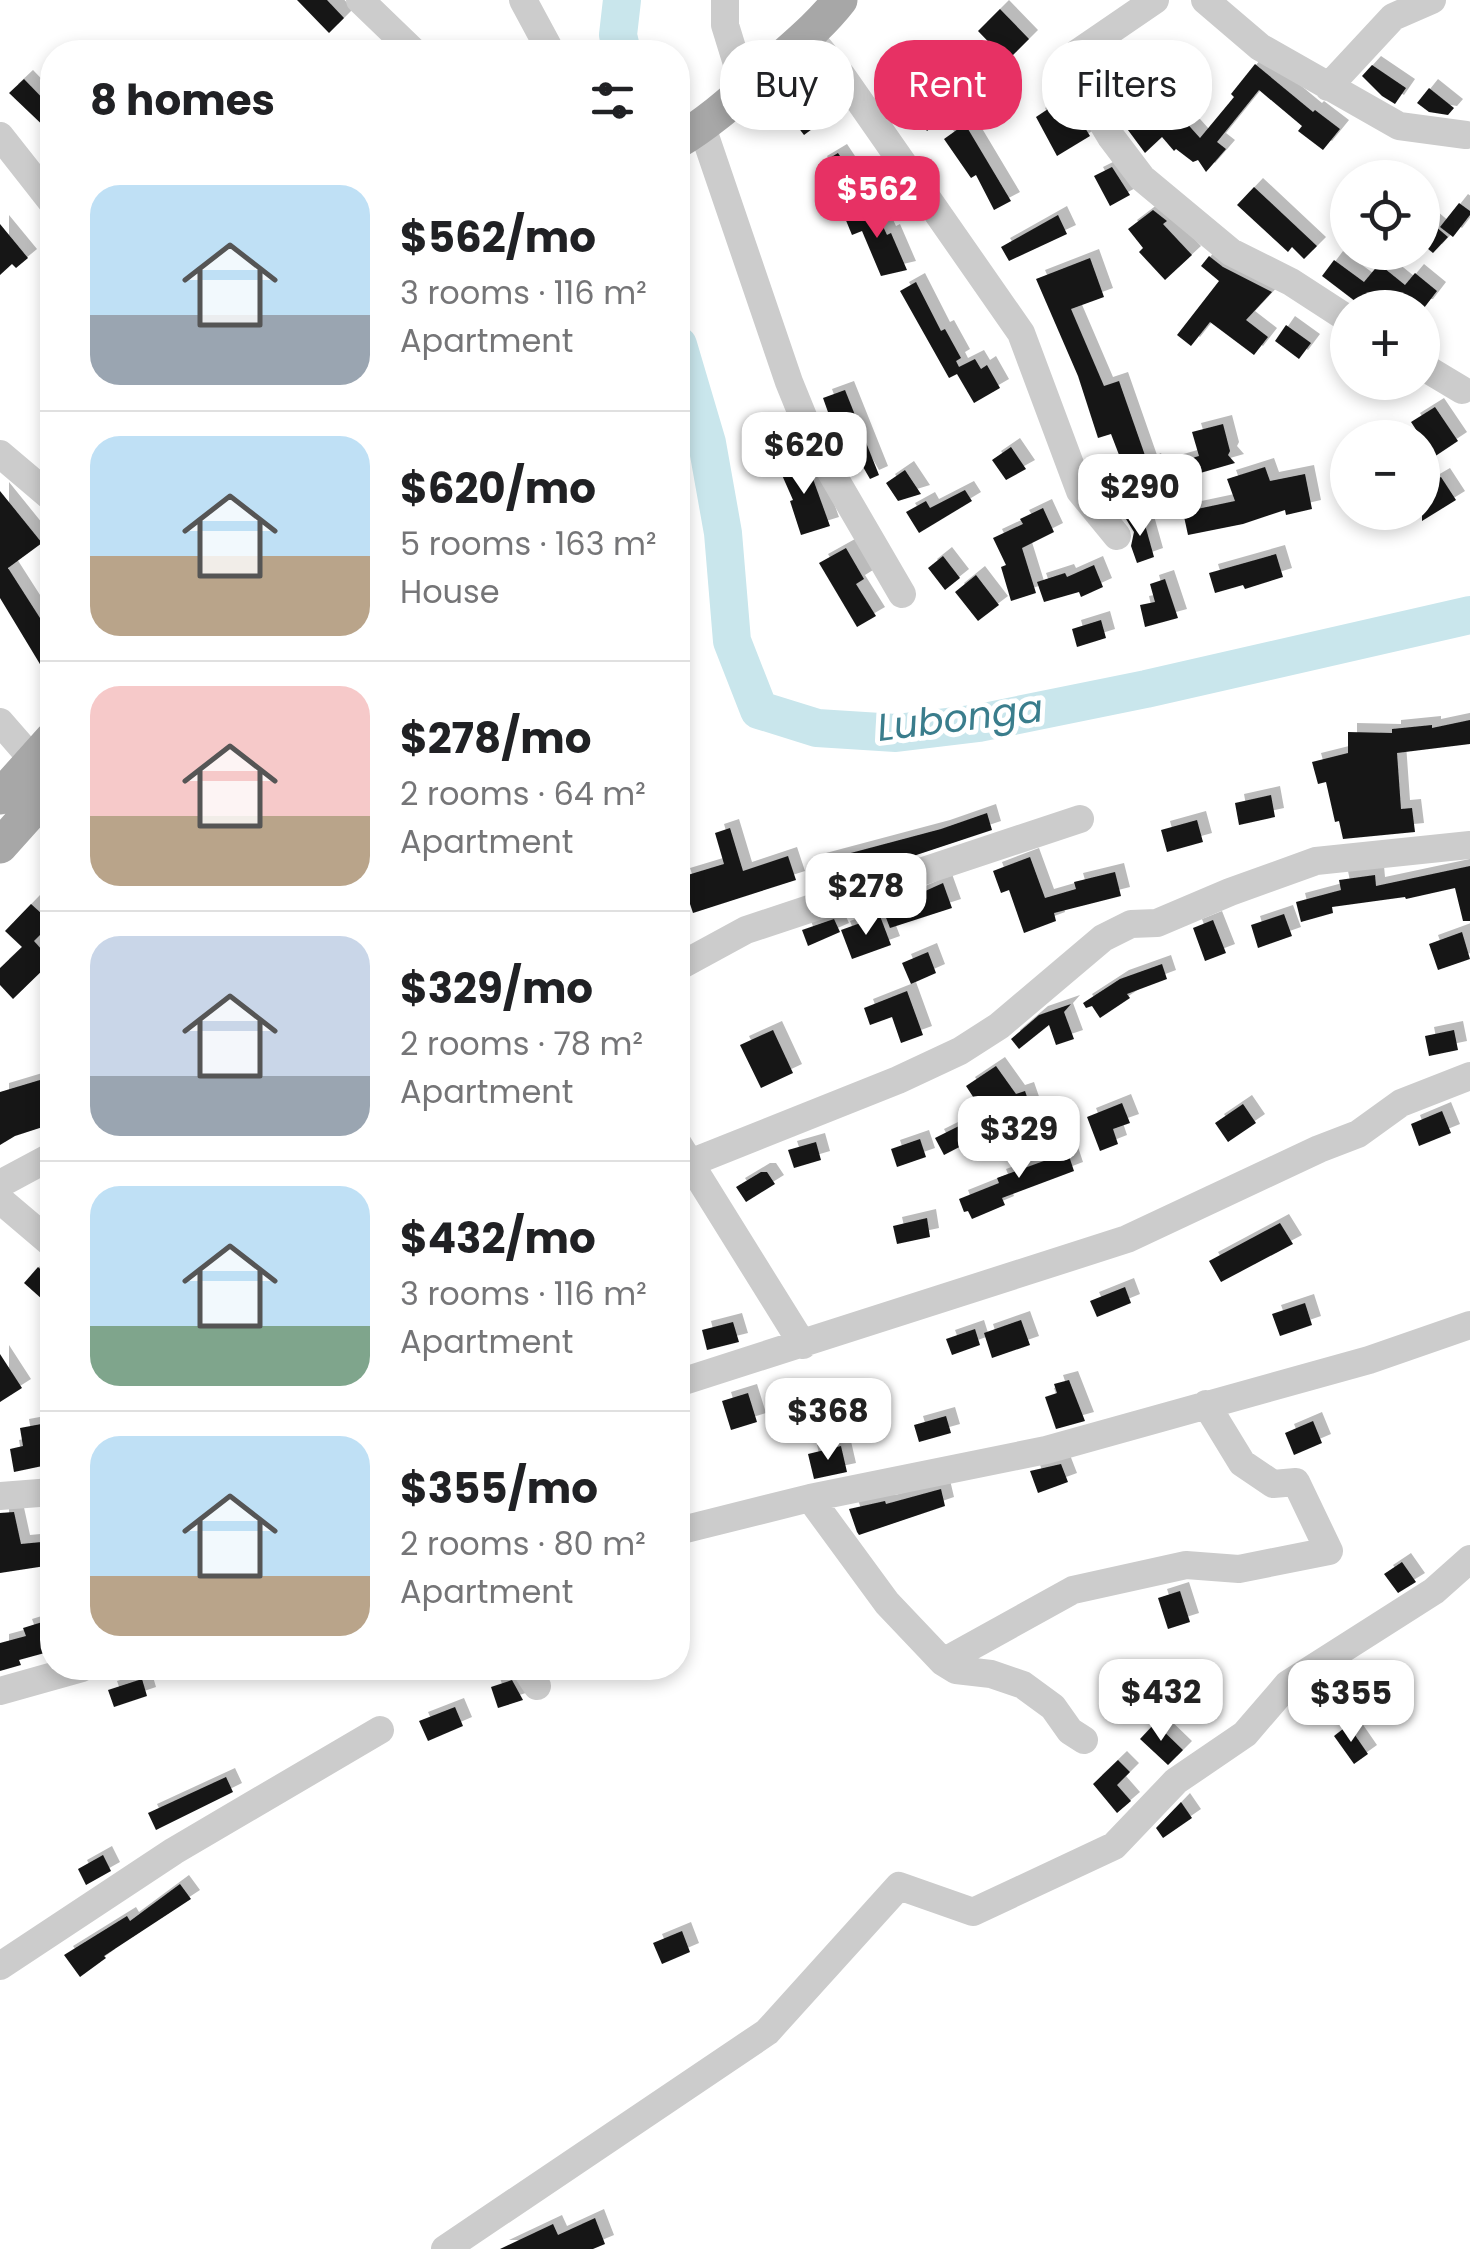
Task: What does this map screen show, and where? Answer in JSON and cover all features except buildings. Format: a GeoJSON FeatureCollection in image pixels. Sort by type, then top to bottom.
{"type":"FeatureCollection","features":[{"type":"Feature","properties":{"kind":"main road"},"geometry":{"type":"LineString","coordinates":[[802,40],[840,0]]}},
{"type":"Feature","properties":{"kind":"main road"},"geometry":{"type":"LineString","coordinates":[[690,134],[720,110]]}},
{"type":"Feature","properties":{"kind":"main road"},"geometry":{"type":"LineString","coordinates":[[0,797],[40,770]]}},
{"type":"Feature","properties":{"kind":"main road"},"geometry":{"type":"LineString","coordinates":[[0,846],[40,778]]}},
{"type":"Feature","properties":{"kind":"street"},"geometry":{"type":"LineString","coordinates":[[360,0],[402,40]]}},
{"type":"Feature","properties":{"kind":"street"},"geometry":{"type":"LineString","coordinates":[[523,0],[545,40]]}},
{"type":"Feature","properties":{"kind":"street"},"geometry":{"type":"LineString","coordinates":[[725,0],[724,26],[729,40]]}},
{"type":"Feature","properties":{"kind":"street"},"geometry":{"type":"LineString","coordinates":[[1155,0],[1076,54],[1068,67],[1110,138],[1142,178],[1231,252],[1291,282],[1330,307]]}},
{"type":"Feature","properties":{"kind":"street"},"geometry":{"type":"LineString","coordinates":[[1205,0],[1260,47],[1399,126],[1466,135]]}},
{"type":"Feature","properties":{"kind":"street"},"geometry":{"type":"LineString","coordinates":[[1328,87],[1393,17],[1432,0]]}},
{"type":"Feature","properties":{"kind":"street"},"geometry":{"type":"LineString","coordinates":[[808,35],[842,76],[1022,333],[1080,491],[1118,536]]}},
{"type":"Feature","properties":{"kind":"street"},"geometry":{"type":"LineString","coordinates":[[690,134],[813,441],[902,594]]}},
{"type":"Feature","properties":{"kind":"street"},"geometry":{"type":"LineString","coordinates":[[0,136],[40,187]]}},
{"type":"Feature","properties":{"kind":"street"},"geometry":{"type":"LineString","coordinates":[[1440,377],[1462,390]]}},
{"type":"Feature","properties":{"kind":"street"},"geometry":{"type":"LineString","coordinates":[[0,454],[40,488]]}},
{"type":"Feature","properties":{"kind":"street"},"geometry":{"type":"LineString","coordinates":[[0,722],[40,758]]}},
{"type":"Feature","properties":{"kind":"street"},"geometry":{"type":"LineString","coordinates":[[690,960],[746,930],[1080,820]]}},
{"type":"Feature","properties":{"kind":"street"},"geometry":{"type":"LineString","coordinates":[[690,1159],[898,1080],[960,1051],[999,1026],[1103,938],[1131,924],[1158,923],[1316,861],[1470,844]]}},
{"type":"Feature","properties":{"kind":"street"},"geometry":{"type":"LineString","coordinates":[[690,1379],[1126,1239],[1358,1134],[1402,1103],[1470,1076]]}},
{"type":"Feature","properties":{"kind":"street"},"geometry":{"type":"LineString","coordinates":[[0,1184],[40,1162]]}},
{"type":"Feature","properties":{"kind":"street"},"geometry":{"type":"LineString","coordinates":[[690,1174],[803,1345]]}},
{"type":"Feature","properties":{"kind":"street"},"geometry":{"type":"LineString","coordinates":[[0,1200],[40,1234]]}},
{"type":"Feature","properties":{"kind":"street"},"geometry":{"type":"LineString","coordinates":[[690,1528],[810,1498],[1046,1450],[1369,1360],[1470,1325]]}},
{"type":"Feature","properties":{"kind":"street"},"geometry":{"type":"LineString","coordinates":[[942,1662],[1073,1590],[1186,1565],[1239,1569],[1329,1551],[1296,1482],[1273,1484],[1242,1463],[1206,1404]]}},
{"type":"Feature","properties":{"kind":"street"},"geometry":{"type":"LineString","coordinates":[[0,1496],[40,1493]]}},
{"type":"Feature","properties":{"kind":"street"},"geometry":{"type":"LineString","coordinates":[[810,1498],[887,1603],[942,1662],[956,1670],[991,1674],[1023,1685],[1052,1706],[1070,1731],[1084,1740]]}},
{"type":"Feature","properties":{"kind":"street"},"geometry":{"type":"LineString","coordinates":[[445,2249],[767,2032],[898,1886],[972,1912],[1114,1846],[1176,1781],[1245,1734],[1288,1684],[1434,1591],[1470,1559]]}},
{"type":"Feature","properties":{"kind":"street"},"geometry":{"type":"LineString","coordinates":[[0,1691],[40,1680]]}},
{"type":"Feature","properties":{"kind":"street"},"geometry":{"type":"LineString","coordinates":[[0,1966],[174,1851],[380,1730]]}},
{"type":"Feature","properties":{"kind":"waterway","name":"Lubonga"},"geometry":{"type":"LineString","coordinates":[[619,40],[622,0]]}},
{"type":"Feature","properties":{"kind":"waterway","name":"Lubonga"},"geometry":{"type":"LineString","coordinates":[[690,386],[707,443],[723,533],[732,641],[759,710],[817,728],[896,733],[979,723],[1470,615]]}}]}
